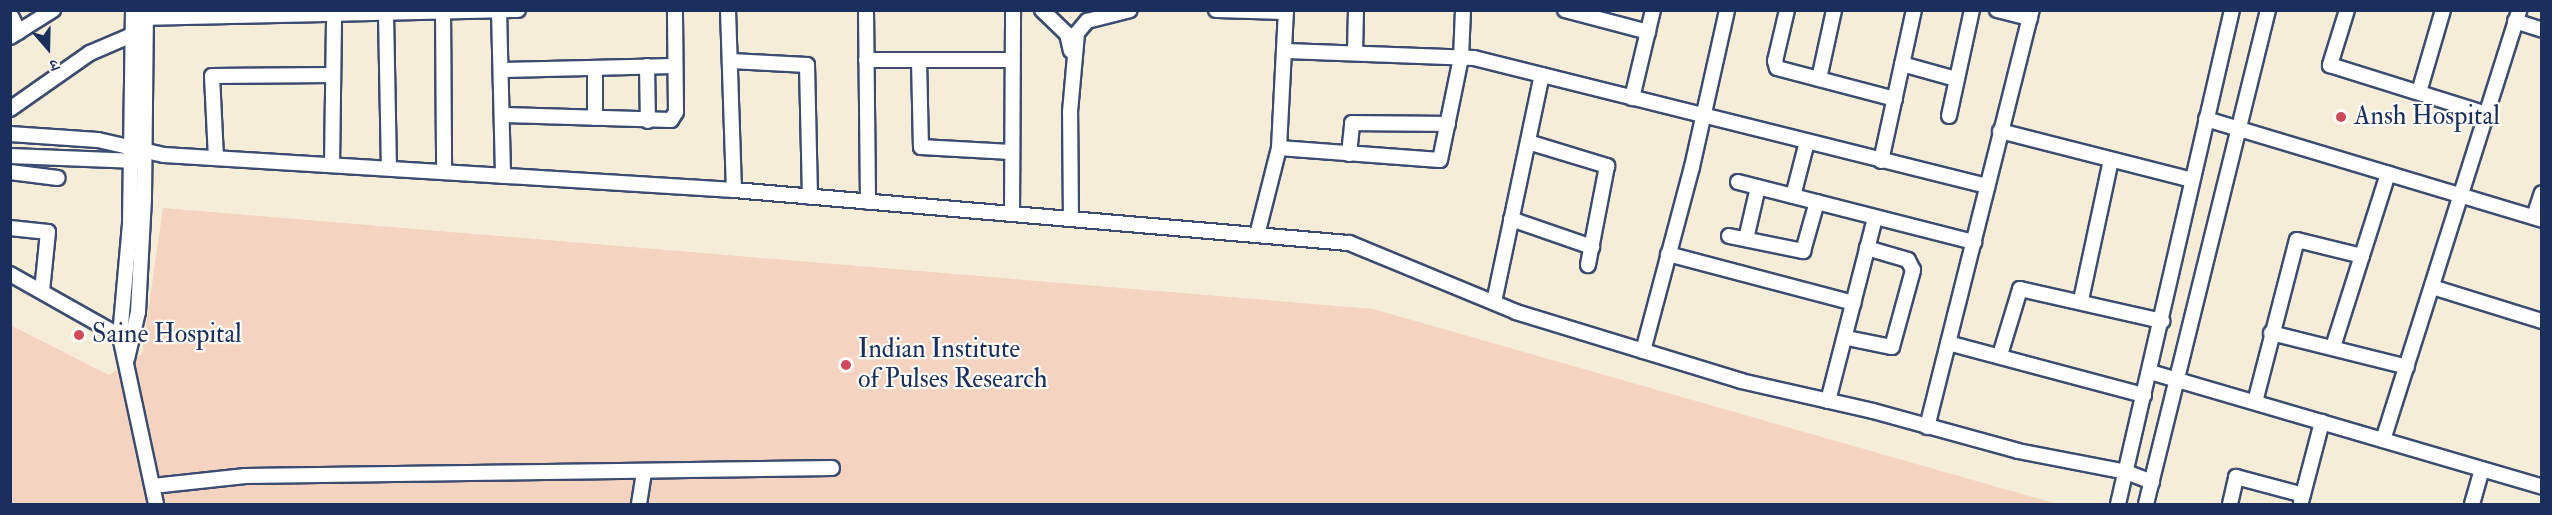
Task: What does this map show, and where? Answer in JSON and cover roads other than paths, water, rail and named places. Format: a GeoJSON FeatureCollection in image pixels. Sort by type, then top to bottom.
{"type":"FeatureCollection","features":[{"type":"Feature","properties":{"kind":"street"},"geometry":{"type":"LineString","coordinates":[[147,14],[334,15],[518,10]]}},
{"type":"Feature","properties":{"kind":"street"},"geometry":{"type":"LineString","coordinates":[[505,115],[648,121],[675,117],[675,10]]}},
{"type":"Feature","properties":{"kind":"street"},"geometry":{"type":"LineString","coordinates":[[728,10],[734,190]]}},
{"type":"Feature","properties":{"kind":"street"},"geometry":{"type":"LineString","coordinates":[[866,10],[868,202]]}},
{"type":"Feature","properties":{"kind":"street"},"geometry":{"type":"LineString","coordinates":[[1012,214],[1013,10]]}},
{"type":"Feature","properties":{"kind":"street"},"geometry":{"type":"LineString","coordinates":[[1042,10],[1067,34],[1073,56]]}},
{"type":"Feature","properties":{"kind":"street"},"geometry":{"type":"LineString","coordinates":[[1071,219],[1073,56],[1077,33],[1087,21],[1105,12],[1130,10]]}},
{"type":"Feature","properties":{"kind":"street"},"geometry":{"type":"LineString","coordinates":[[1216,10],[1286,11],[1286,51],[1279,148],[1257,235]]}},
{"type":"Feature","properties":{"kind":"street"},"geometry":{"type":"LineString","coordinates":[[1355,53],[1356,10]]}},
{"type":"Feature","properties":{"kind":"street"},"geometry":{"type":"LineString","coordinates":[[1279,148],[1349,153],[1433,163],[1440,160],[1445,152],[1461,58],[1462,10]]}},
{"type":"Feature","properties":{"kind":"street"},"geometry":{"type":"LineString","coordinates":[[1565,10],[1648,32]]}},
{"type":"Feature","properties":{"kind":"street"},"geometry":{"type":"LineString","coordinates":[[1632,98],[1653,10]]}},
{"type":"Feature","properties":{"kind":"street"},"geometry":{"type":"LineString","coordinates":[[1643,351],[1703,116],[1727,10]]}},
{"type":"Feature","properties":{"kind":"street"},"geometry":{"type":"LineString","coordinates":[[1787,10],[1775,66],[1895,99]]}},
{"type":"Feature","properties":{"kind":"street"},"geometry":{"type":"LineString","coordinates":[[1818,79],[1834,10]]}},
{"type":"Feature","properties":{"kind":"street"},"geometry":{"type":"LineString","coordinates":[[1881,161],[1914,10]]}},
{"type":"Feature","properties":{"kind":"street"},"geometry":{"type":"LineString","coordinates":[[1949,116],[1972,10]]}},
{"type":"Feature","properties":{"kind":"street"},"geometry":{"type":"LineString","coordinates":[[1927,427],[2031,14],[1997,10]]}},
{"type":"Feature","properties":{"kind":"street"},"geometry":{"type":"LineString","coordinates":[[2118,504],[2232,10]]}},
{"type":"Feature","properties":{"kind":"street"},"geometry":{"type":"LineString","coordinates":[[2146,504],[2268,10]]}},
{"type":"Feature","properties":{"kind":"street"},"geometry":{"type":"LineString","coordinates":[[2347,10],[2330,65],[2486,114]]}},
{"type":"Feature","properties":{"kind":"street"},"geometry":{"type":"LineString","coordinates":[[2419,92],[2443,10]]}},
{"type":"Feature","properties":{"kind":"street"},"geometry":{"type":"LineString","coordinates":[[499,11],[505,115],[503,176]]}},
{"type":"Feature","properties":{"kind":"street"},"geometry":{"type":"LineString","coordinates":[[10,14],[15,34],[48,12]]}},
{"type":"Feature","properties":{"kind":"street"},"geometry":{"type":"LineString","coordinates":[[443,12],[444,172]]}},
{"type":"Feature","properties":{"kind":"street"},"geometry":{"type":"LineString","coordinates":[[10,108],[90,53],[132,35],[147,14]]}},
{"type":"Feature","properties":{"kind":"street"},"geometry":{"type":"LineString","coordinates":[[147,14],[120,336],[156,504]]}},
{"type":"Feature","properties":{"kind":"street"},"geometry":{"type":"LineString","coordinates":[[386,14],[389,168]]}},
{"type":"Feature","properties":{"kind":"street"},"geometry":{"type":"LineString","coordinates":[[332,165],[334,15]]}},
{"type":"Feature","properties":{"kind":"street"},"geometry":{"type":"LineString","coordinates":[[2383,440],[2408,367],[2517,16],[2541,30]]}},
{"type":"Feature","properties":{"kind":"street"},"geometry":{"type":"LineString","coordinates":[[126,361],[138,312],[137,154],[132,35]]}},
{"type":"Feature","properties":{"kind":"street"},"geometry":{"type":"LineString","coordinates":[[1286,51],[1461,58],[1542,75],[1987,186]]}},
{"type":"Feature","properties":{"kind":"street"},"geometry":{"type":"LineString","coordinates":[[866,60],[1011,60]]}},
{"type":"Feature","properties":{"kind":"street"},"geometry":{"type":"LineString","coordinates":[[919,60],[921,147],[1011,152]]}},
{"type":"Feature","properties":{"kind":"street"},"geometry":{"type":"LineString","coordinates":[[731,61],[807,64],[810,197]]}},
{"type":"Feature","properties":{"kind":"street"},"geometry":{"type":"LineString","coordinates":[[1902,64],[1956,79]]}},
{"type":"Feature","properties":{"kind":"street"},"geometry":{"type":"LineString","coordinates":[[647,66],[648,121]]}},
{"type":"Feature","properties":{"kind":"street"},"geometry":{"type":"LineString","coordinates":[[503,69],[674,66]]}},
{"type":"Feature","properties":{"kind":"street"},"geometry":{"type":"LineString","coordinates":[[595,68],[595,118]]}},
{"type":"Feature","properties":{"kind":"street"},"geometry":{"type":"LineString","coordinates":[[216,158],[212,76],[333,75]]}},
{"type":"Feature","properties":{"kind":"street"},"geometry":{"type":"LineString","coordinates":[[1494,302],[1542,75]]}},
{"type":"Feature","properties":{"kind":"street"},"geometry":{"type":"LineString","coordinates":[[2206,119],[2239,132],[2538,219],[2541,193]]}},
{"type":"Feature","properties":{"kind":"street"},"geometry":{"type":"LineString","coordinates":[[1349,153],[1352,123],[1448,124]]}},
{"type":"Feature","properties":{"kind":"street"},"geometry":{"type":"LineString","coordinates":[[2000,131],[2192,180]]}},
{"type":"Feature","properties":{"kind":"street"},"geometry":{"type":"LineString","coordinates":[[10,134],[137,154]]}},
{"type":"Feature","properties":{"kind":"street"},"geometry":{"type":"LineString","coordinates":[[1528,142],[1607,166],[1588,265]]}},
{"type":"Feature","properties":{"kind":"street"},"geometry":{"type":"LineString","coordinates":[[1793,196],[1807,142]]}},
{"type":"Feature","properties":{"kind":"street"},"geometry":{"type":"LineString","coordinates":[[10,156],[164,155],[734,190],[1349,243],[1494,302],[1741,381],[1828,401],[2018,451],[2126,472],[2152,482]]}},
{"type":"Feature","properties":{"kind":"street"},"geometry":{"type":"LineString","coordinates":[[2081,300],[2111,160]]}},
{"type":"Feature","properties":{"kind":"street"},"geometry":{"type":"LineString","coordinates":[[10,172],[58,178]]}},
{"type":"Feature","properties":{"kind":"street"},"geometry":{"type":"LineString","coordinates":[[2333,347],[2388,174]]}},
{"type":"Feature","properties":{"kind":"street"},"geometry":{"type":"LineString","coordinates":[[1738,182],[1974,242]]}},
{"type":"Feature","properties":{"kind":"street"},"geometry":{"type":"LineString","coordinates":[[1746,239],[1758,187]]}},
{"type":"Feature","properties":{"kind":"street"},"geometry":{"type":"LineString","coordinates":[[1729,236],[1803,251],[1817,202]]}},
{"type":"Feature","properties":{"kind":"street"},"geometry":{"type":"LineString","coordinates":[[1828,401],[1847,338],[1875,218]]}},
{"type":"Feature","properties":{"kind":"street"},"geometry":{"type":"LineString","coordinates":[[1512,219],[1592,247]]}},
{"type":"Feature","properties":{"kind":"street"},"geometry":{"type":"LineString","coordinates":[[10,228],[48,232],[42,291]]}},
{"type":"Feature","properties":{"kind":"street"},"geometry":{"type":"LineString","coordinates":[[2254,402],[2297,240],[2362,256]]}},
{"type":"Feature","properties":{"kind":"street"},"geometry":{"type":"LineString","coordinates":[[1847,338],[1892,347],[1913,270],[1908,260],[1867,249]]}},
{"type":"Feature","properties":{"kind":"street"},"geometry":{"type":"LineString","coordinates":[[1668,254],[1854,303]]}},
{"type":"Feature","properties":{"kind":"street"},"geometry":{"type":"LineString","coordinates":[[10,274],[120,336]]}},
{"type":"Feature","properties":{"kind":"street"},"geometry":{"type":"LineString","coordinates":[[2432,287],[2541,321]]}},
{"type":"Feature","properties":{"kind":"street"},"geometry":{"type":"LineString","coordinates":[[2000,355],[2020,289],[2081,300],[2162,321]]}},
{"type":"Feature","properties":{"kind":"street"},"geometry":{"type":"LineString","coordinates":[[2271,333],[2408,367]]}},
{"type":"Feature","properties":{"kind":"street"},"geometry":{"type":"LineString","coordinates":[[1948,343],[2144,395]]}},
{"type":"Feature","properties":{"kind":"street"},"geometry":{"type":"LineString","coordinates":[[2150,372],[2541,487]]}},
{"type":"Feature","properties":{"kind":"street"},"geometry":{"type":"LineString","coordinates":[[2230,504],[2236,477],[2302,500],[2322,422]]}},
{"type":"Feature","properties":{"kind":"street"},"geometry":{"type":"LineString","coordinates":[[153,486],[245,476],[832,468]]}},
{"type":"Feature","properties":{"kind":"street"},"geometry":{"type":"LineString","coordinates":[[2472,504],[2482,470]]}},
{"type":"Feature","properties":{"kind":"street"},"geometry":{"type":"LineString","coordinates":[[639,504],[644,471]]}},
{"type":"Feature","properties":{"kind":"place","name":"Ansh Hospital"},"geometry":{"type":"Point","coordinates":[2341,117]}},
{"type":"Feature","properties":{"kind":"place","name":"Saine Hospital"},"geometry":{"type":"Point","coordinates":[79,335]}},
{"type":"Feature","properties":{"kind":"place","name":"Indian Institute of Pulses Research"},"geometry":{"type":"Point","coordinates":[846,365]}}]}
